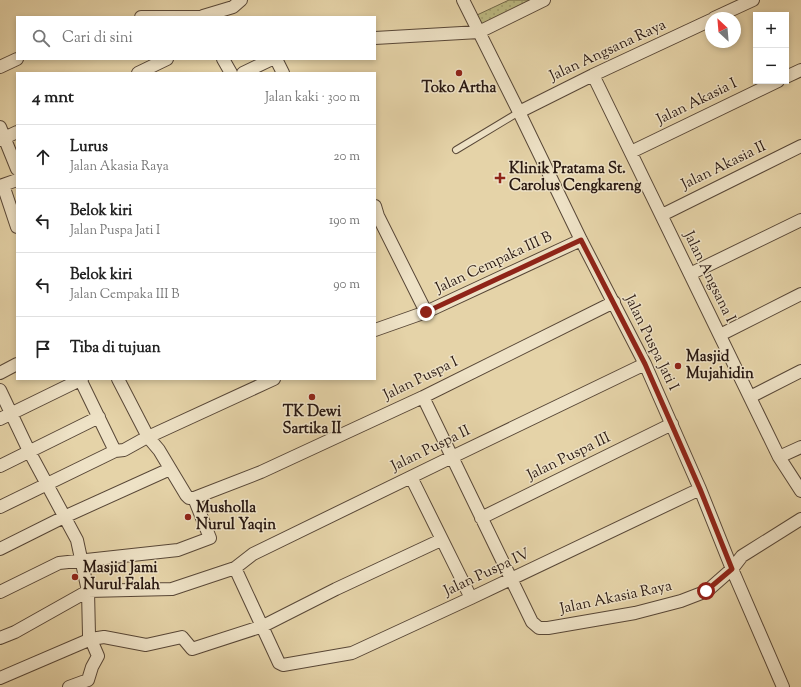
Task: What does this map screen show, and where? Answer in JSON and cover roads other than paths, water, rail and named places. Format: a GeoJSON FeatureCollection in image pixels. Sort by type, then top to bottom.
{"type":"FeatureCollection","features":[{"type":"Feature","properties":{"kind":"street"},"geometry":{"type":"LineString","coordinates":[[206,16],[234,7],[241,0]]}},
{"type":"Feature","properties":{"kind":"street","name":"Jalan Puspa Jati I"},"geometry":{"type":"LineString","coordinates":[[462,0],[519,112],[581,240],[645,364],[700,489],[732,569],[783,687]]}},
{"type":"Feature","properties":{"kind":"street"},"geometry":{"type":"LineString","coordinates":[[376,38],[479,32],[544,0]]}},
{"type":"Feature","properties":{"kind":"street"},"geometry":{"type":"LineString","coordinates":[[727,12],[753,0]]}},
{"type":"Feature","properties":{"kind":"street","name":"Jalan Angsana Raya"},"geometry":{"type":"LineString","coordinates":[[519,112],[593,75],[705,23]]}},
{"type":"Feature","properties":{"kind":"street"},"geometry":{"type":"LineString","coordinates":[[0,67],[16,59]]}},
{"type":"Feature","properties":{"kind":"street"},"geometry":{"type":"LineString","coordinates":[[140,72],[165,60]]}},
{"type":"Feature","properties":{"kind":"street"},"geometry":{"type":"LineString","coordinates":[[224,60],[230,72]]}},
{"type":"Feature","properties":{"kind":"street"},"geometry":{"type":"LineString","coordinates":[[247,72],[261,68],[271,60]]}},
{"type":"Feature","properties":{"kind":"street"},"geometry":{"type":"LineString","coordinates":[[276,60],[282,72]]}},
{"type":"Feature","properties":{"kind":"street"},"geometry":{"type":"LineString","coordinates":[[789,76],[801,70]]}},
{"type":"Feature","properties":{"kind":"street","name":"Jalan Angsana I"},"geometry":{"type":"LineString","coordinates":[[593,75],[779,457],[801,491]]}},
{"type":"Feature","properties":{"kind":"street","name":"Jalan Akasia I"},"geometry":{"type":"LineString","coordinates":[[631,152],[772,84]]}},
{"type":"Feature","properties":{"kind":"street"},"geometry":{"type":"LineString","coordinates":[[16,132],[2,135],[16,167]]}},
{"type":"Feature","properties":{"kind":"street","name":"Jalan Akasia II"},"geometry":{"type":"LineString","coordinates":[[662,215],[801,146]]}},
{"type":"Feature","properties":{"kind":"street"},"geometry":{"type":"LineString","coordinates":[[16,180],[2,185],[16,225]]}},
{"type":"Feature","properties":{"kind":"street"},"geometry":{"type":"LineString","coordinates":[[376,209],[426,312]]}},
{"type":"Feature","properties":{"kind":"street"},"geometry":{"type":"LineString","coordinates":[[690,274],[801,220]]}},
{"type":"Feature","properties":{"kind":"street","name":"Jalan Cempaka III B"},"geometry":{"type":"LineString","coordinates":[[376,330],[426,312],[581,240]]}},
{"type":"Feature","properties":{"kind":"street"},"geometry":{"type":"LineString","coordinates":[[720,335],[801,294]]}},
{"type":"Feature","properties":{"kind":"street","name":"Jalan Puspa I"},"geometry":{"type":"LineString","coordinates":[[194,498],[262,472],[423,396],[614,302]]}},
{"type":"Feature","properties":{"kind":"street","name":"Jalan Puspa II"},"geometry":{"type":"LineString","coordinates":[[235,568],[253,554],[645,364]]}},
{"type":"Feature","properties":{"kind":"street"},"geometry":{"type":"LineString","coordinates":[[0,373],[16,365]]}},
{"type":"Feature","properties":{"kind":"street"},"geometry":{"type":"LineString","coordinates":[[750,397],[801,371]]}},
{"type":"Feature","properties":{"kind":"street"},"geometry":{"type":"LineString","coordinates":[[6,417],[79,380]]}},
{"type":"Feature","properties":{"kind":"street"},"geometry":{"type":"LineString","coordinates":[[81,380],[115,450]]}},
{"type":"Feature","properties":{"kind":"street"},"geometry":{"type":"LineString","coordinates":[[0,592],[59,563],[178,550],[210,538],[194,498],[189,498],[186,495],[159,450],[145,439],[118,380]]}},
{"type":"Feature","properties":{"kind":"street"},"geometry":{"type":"LineString","coordinates":[[0,507],[115,450],[124,450],[272,380]]}},
{"type":"Feature","properties":{"kind":"street"},"geometry":{"type":"LineString","coordinates":[[0,390],[6,417],[29,451],[77,540],[80,560],[88,591],[88,628],[98,656],[92,667],[89,684],[69,687]]}},
{"type":"Feature","properties":{"kind":"street"},"geometry":{"type":"LineString","coordinates":[[423,396],[511,579]]}},
{"type":"Feature","properties":{"kind":"street"},"geometry":{"type":"LineString","coordinates":[[0,466],[99,417]]}},
{"type":"Feature","properties":{"kind":"street","name":"Jalan Puspa III"},"geometry":{"type":"LineString","coordinates":[[481,518],[672,424]]}},
{"type":"Feature","properties":{"kind":"street"},"geometry":{"type":"LineString","coordinates":[[779,457],[801,447]]}},
{"type":"Feature","properties":{"kind":"street"},"geometry":{"type":"LineString","coordinates":[[0,549],[64,517],[170,468]]}},
{"type":"Feature","properties":{"kind":"street"},"geometry":{"type":"LineString","coordinates":[[411,477],[471,598]]}},
{"type":"Feature","properties":{"kind":"street","name":"Jalan Puspa IV"},"geometry":{"type":"LineString","coordinates":[[263,626],[281,665],[352,653],[700,489]]}},
{"type":"Feature","properties":{"kind":"street","name":"Jalan Akasia Raya"},"geometry":{"type":"LineString","coordinates":[[511,579],[532,622],[539,628],[548,628],[635,613],[673,603],[706,591],[732,569],[742,556],[801,519]]}},
{"type":"Feature","properties":{"kind":"street"},"geometry":{"type":"LineString","coordinates":[[0,678],[91,639],[104,637],[146,645],[182,637],[192,649],[263,626],[336,589],[441,540]]}},
{"type":"Feature","properties":{"kind":"street"},"geometry":{"type":"LineString","coordinates":[[0,638],[15,632],[88,591],[172,588],[235,568],[263,626]]}},
{"type":"Feature","properties":{"kind":"lane"},"geometry":{"type":"LineString","coordinates":[[456,150],[519,112]]}},
{"type":"Feature","properties":{"kind":"place","name":"Toko Artha"},"geometry":{"type":"Point","coordinates":[459,73]}},
{"type":"Feature","properties":{"kind":"place","name":"Klinik Pratama St. Carolus Cengkareng"},"geometry":{"type":"Point","coordinates":[500,178]}},
{"type":"Feature","properties":{"kind":"place","name":"Masjid Mujahidin"},"geometry":{"type":"Point","coordinates":[678,366]}},
{"type":"Feature","properties":{"kind":"place","name":"TK Dewi Sartika II"},"geometry":{"type":"Point","coordinates":[312,397]}},
{"type":"Feature","properties":{"kind":"place","name":"Musholla Nurul Yaqin"},"geometry":{"type":"Point","coordinates":[188,517]}},
{"type":"Feature","properties":{"kind":"place","name":"Masjid Jami Nurul Falah"},"geometry":{"type":"Point","coordinates":[75,577]}}]}
